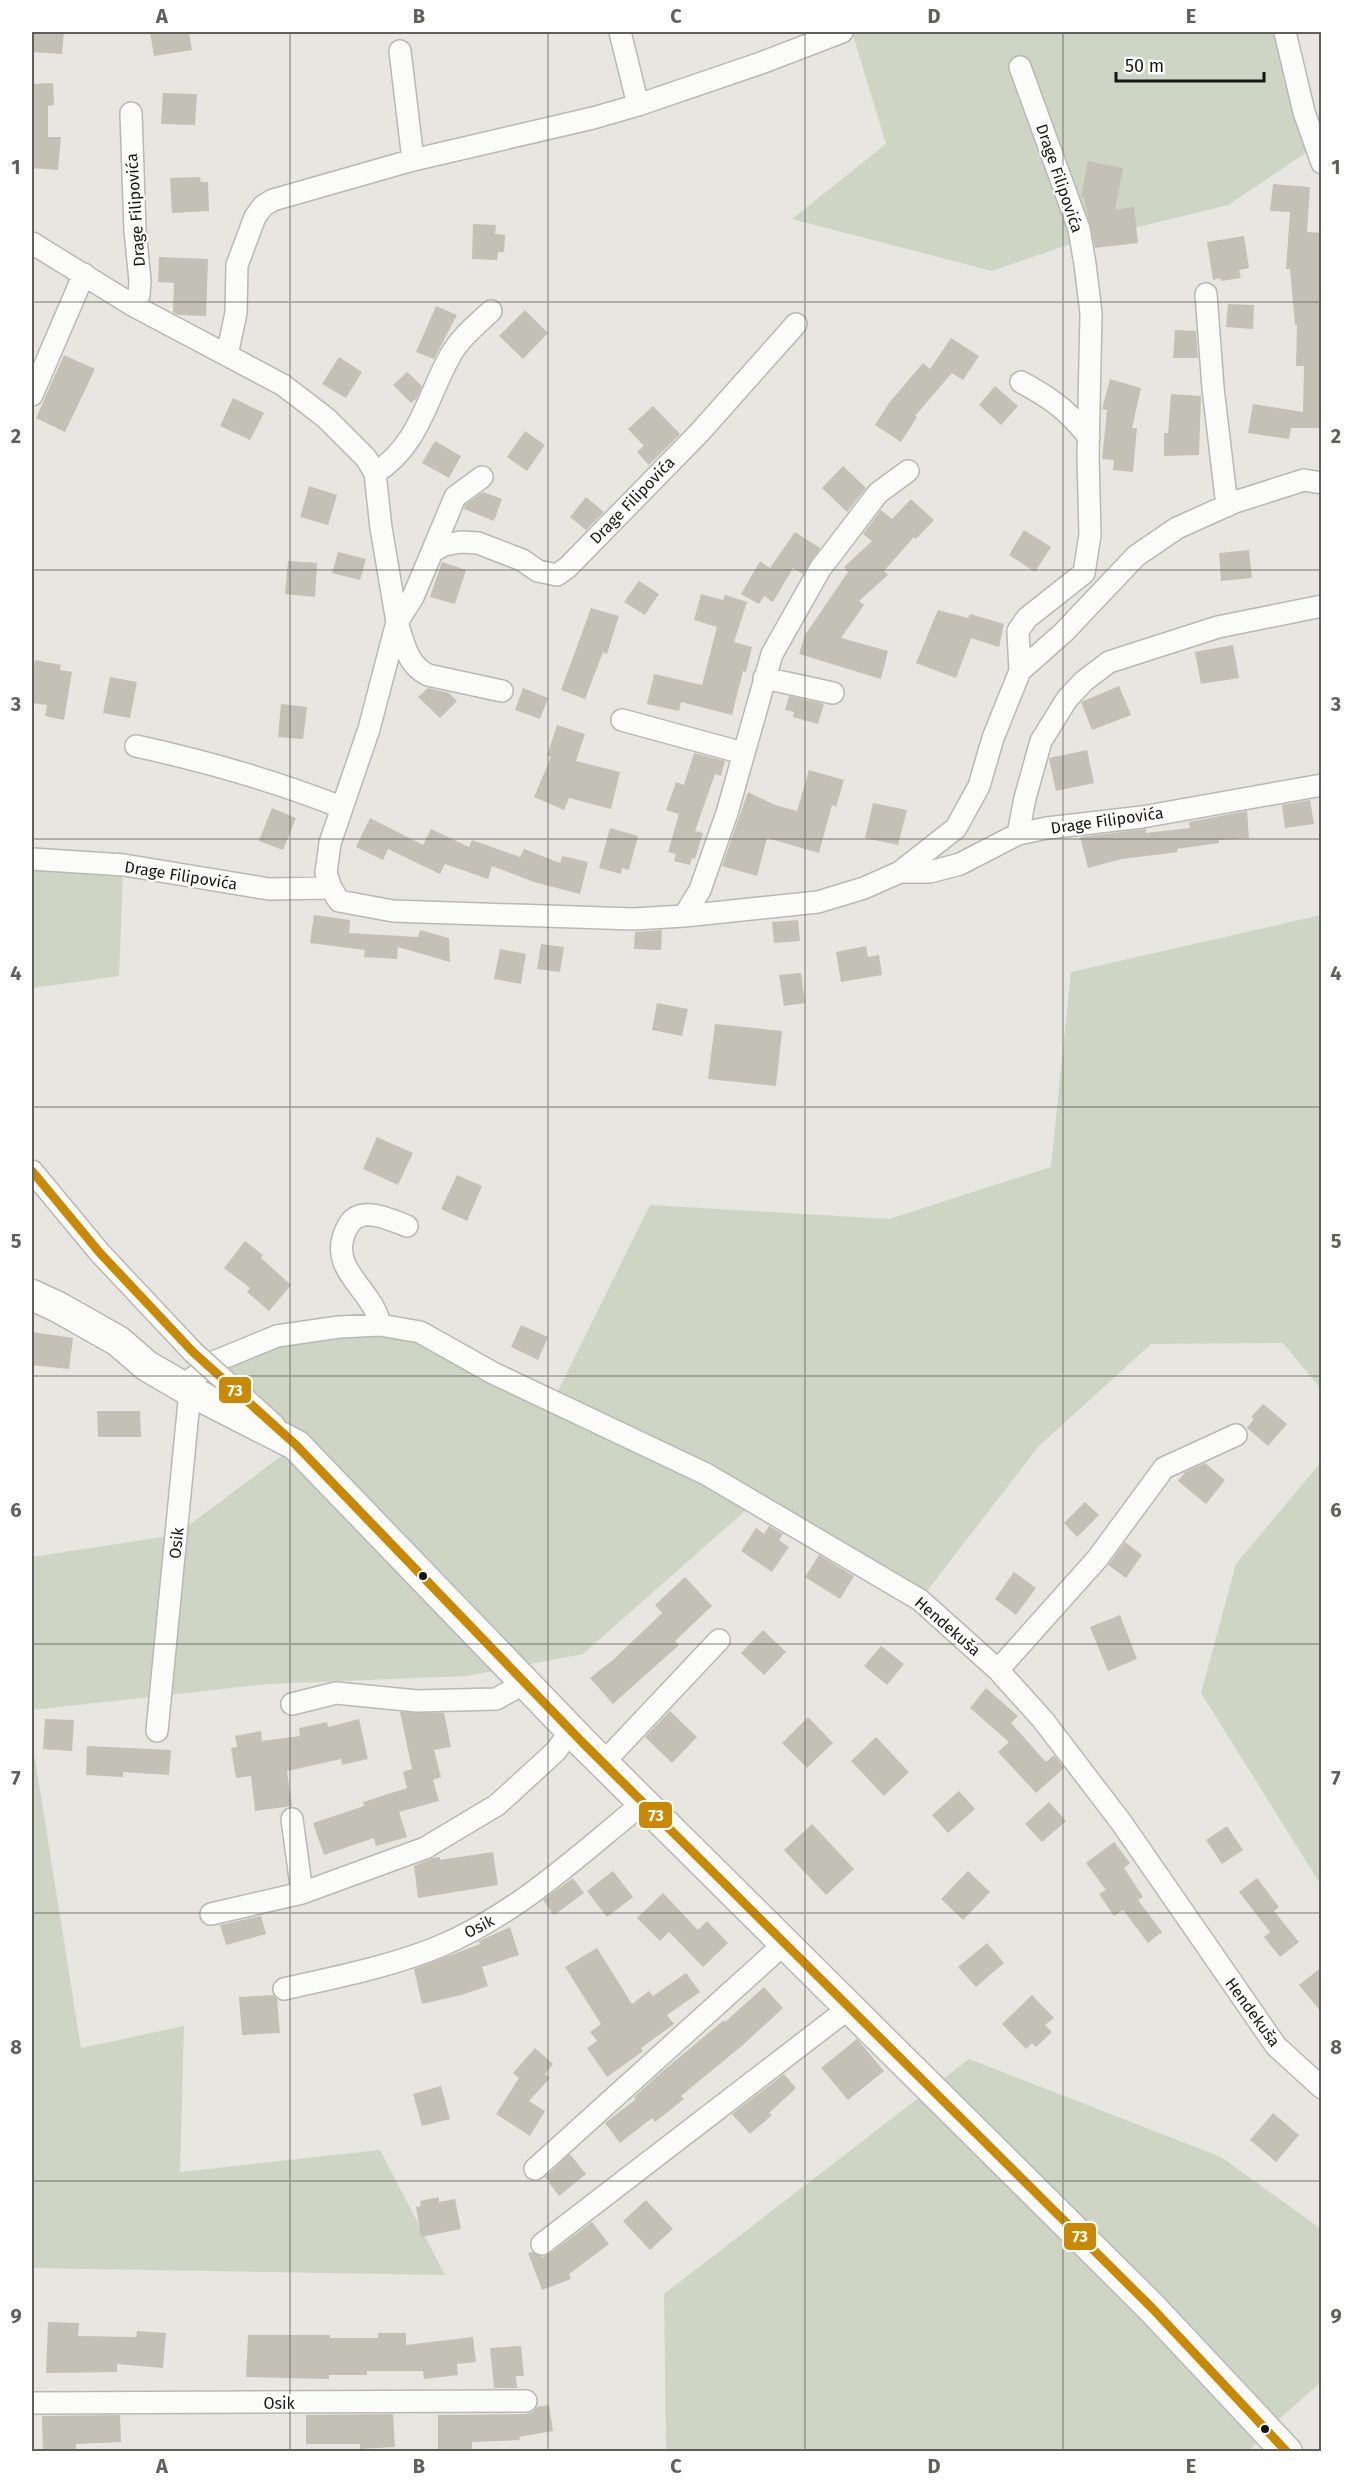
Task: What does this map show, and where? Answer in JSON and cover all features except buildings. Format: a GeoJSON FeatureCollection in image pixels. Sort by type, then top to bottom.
{"type":"FeatureCollection","features":[{"type":"Feature","properties":{"kind":"main road"},"geometry":{"type":"LineString","coordinates":[[32,1295],[118,1341],[147,1366],[296,1445],[643,1803],[1152,2308],[1287,2451]]}},
{"type":"Feature","properties":{"kind":"street"},"geometry":{"type":"LineString","coordinates":[[620,32],[638,105]]}},
{"type":"Feature","properties":{"kind":"street"},"geometry":{"type":"LineString","coordinates":[[227,355],[236,313],[237,265],[255,217],[263,206],[273,200],[413,160],[593,118],[638,105],[761,63],[842,32]]}},
{"type":"Feature","properties":{"kind":"street"},"geometry":{"type":"LineString","coordinates":[[1285,32],[1304,112],[1322,163]]}},
{"type":"Feature","properties":{"kind":"street"},"geometry":{"type":"LineString","coordinates":[[399,51],[413,160]]}},
{"type":"Feature","properties":{"kind":"street","name":"Drage Filipovića"},"geometry":{"type":"LineString","coordinates":[[32,859],[124,865],[269,889],[331,888],[339,901],[393,911],[582,919],[684,916],[818,902],[864,888],[900,872],[956,828],[979,786],[993,738],[1020,671],[1018,631],[1027,618],[1084,573],[1090,535],[1091,313],[1079,229],[1020,67]]}},
{"type":"Feature","properties":{"kind":"street","name":"Drage Filipovića"},"geometry":{"type":"LineString","coordinates":[[131,113],[131,144],[135,177],[135,230],[140,281],[139,295],[134,306]]}},
{"type":"Feature","properties":{"kind":"street"},"geometry":{"type":"LineString","coordinates":[[32,243],[134,306],[282,385],[327,418],[366,458],[375,473],[384,548],[397,622],[411,662],[417,670],[428,675],[502,691]]}},
{"type":"Feature","properties":{"kind":"street"},"geometry":{"type":"LineString","coordinates":[[32,395],[84,274]]}},
{"type":"Feature","properties":{"kind":"street"},"geometry":{"type":"LineString","coordinates":[[1206,294],[1213,388],[1227,506]]}},
{"type":"Feature","properties":{"kind":"street"},"geometry":{"type":"LineString","coordinates":[[375,473],[386,466],[420,423],[449,358],[459,342],[491,311]]}},
{"type":"Feature","properties":{"kind":"street","name":"Drage Filipovića"},"geometry":{"type":"LineString","coordinates":[[432,552],[444,544],[478,543],[522,560],[538,571],[557,575],[568,567],[700,432],[796,324]]}},
{"type":"Feature","properties":{"kind":"street"},"geometry":{"type":"LineString","coordinates":[[1021,382],[1070,413],[1089,436]]}},
{"type":"Feature","properties":{"kind":"street"},"geometry":{"type":"LineString","coordinates":[[684,916],[700,890],[727,813],[772,654],[820,569],[878,493],[908,471]]}},
{"type":"Feature","properties":{"kind":"street"},"geometry":{"type":"LineString","coordinates":[[331,888],[326,873],[330,843],[369,729],[397,622],[413,597],[455,497],[482,477]]}},
{"type":"Feature","properties":{"kind":"street","name":"Drage Filipovića"},"geometry":{"type":"LineString","coordinates":[[1020,671],[1064,632],[1136,556],[1177,528],[1227,506],[1304,480],[1322,483]]}},
{"type":"Feature","properties":{"kind":"street"},"geometry":{"type":"LineString","coordinates":[[1018,834],[1025,798],[1041,741],[1066,699],[1108,662],[1218,627],[1322,606]]}},
{"type":"Feature","properties":{"kind":"street"},"geometry":{"type":"LineString","coordinates":[[764,678],[833,693]]}},
{"type":"Feature","properties":{"kind":"street"},"geometry":{"type":"LineString","coordinates":[[622,720],[743,753]]}},
{"type":"Feature","properties":{"kind":"street"},"geometry":{"type":"LineString","coordinates":[[136,746],[200,761],[308,794],[341,807]]}},
{"type":"Feature","properties":{"kind":"street","name":"Drage Filipovića"},"geometry":{"type":"LineString","coordinates":[[900,872],[930,873],[960,864],[1018,834],[1047,828],[1142,817],[1322,785]]}},
{"type":"Feature","properties":{"kind":"street"},"geometry":{"type":"LineString","coordinates":[[32,1171],[100,1253],[193,1352],[296,1445]]}},
{"type":"Feature","properties":{"kind":"street"},"geometry":{"type":"LineString","coordinates":[[380,1324],[378,1311],[346,1268],[341,1252],[342,1243],[348,1224],[363,1215],[380,1215],[407,1226]]}},
{"type":"Feature","properties":{"kind":"street","name":"Hendekuša"},"geometry":{"type":"LineString","coordinates":[[186,1388],[216,1361],[277,1336],[380,1324],[420,1332],[493,1373],[706,1474],[920,1600],[998,1670],[1043,1720],[1121,1822],[1276,2046],[1322,2088]]}},
{"type":"Feature","properties":{"kind":"street","name":"Osik"},"geometry":{"type":"LineString","coordinates":[[157,1731],[186,1388]]}},
{"type":"Feature","properties":{"kind":"street"},"geometry":{"type":"LineString","coordinates":[[998,1670],[1097,1558],[1164,1468],[1236,1435]]}},
{"type":"Feature","properties":{"kind":"street"},"geometry":{"type":"LineString","coordinates":[[603,1762],[719,1640]]}},
{"type":"Feature","properties":{"kind":"street"},"geometry":{"type":"LineString","coordinates":[[292,1704],[336,1693],[417,1701],[496,1699],[525,1683]]}},
{"type":"Feature","properties":{"kind":"street"},"geometry":{"type":"LineString","coordinates":[[212,1914],[302,1893],[425,1848],[496,1805],[555,1751],[571,1730]]}},
{"type":"Feature","properties":{"kind":"street","name":"Osik"},"geometry":{"type":"LineString","coordinates":[[284,1989],[375,1968],[439,1946],[501,1914],[555,1875],[643,1803]]}},
{"type":"Feature","properties":{"kind":"street"},"geometry":{"type":"LineString","coordinates":[[292,1819],[302,1893]]}},
{"type":"Feature","properties":{"kind":"street"},"geometry":{"type":"LineString","coordinates":[[535,2169],[784,1944]]}},
{"type":"Feature","properties":{"kind":"street"},"geometry":{"type":"LineString","coordinates":[[542,2244],[849,2008]]}},
{"type":"Feature","properties":{"kind":"street","name":"Osik"},"geometry":{"type":"LineString","coordinates":[[32,2403],[526,2401]]}},
{"type":"Feature","properties":{"kind":"green space"},"geometry":{"type":"Polygon","coordinates":[[[852,32],[1277,32],[1313,148],[1228,205],[1073,243],[992,271],[792,219],[886,144],[852,32]]]}},
{"type":"Feature","properties":{"kind":"green space"},"geometry":{"type":"Polygon","coordinates":[[[32,870],[123,870],[119,976],[32,988],[32,870]]]}},
{"type":"Feature","properties":{"kind":"green space"},"geometry":{"type":"Polygon","coordinates":[[[1321,915],[1321,1389],[1283,1343],[1151,1344],[1038,1447],[920,1600],[754,1503],[583,1654],[466,1676],[267,1684],[32,1710],[32,1557],[176,1535],[296,1445],[216,1361],[277,1336],[380,1325],[553,1401],[650,1205],[889,1219],[1051,1167],[1071,972],[1321,915]]]}},
{"type":"Feature","properties":{"kind":"green space"},"geometry":{"type":"Polygon","coordinates":[[[1321,1462],[1321,1885],[1201,1693],[1236,1564],[1321,1462]]]}},
{"type":"Feature","properties":{"kind":"green space"},"geometry":{"type":"Polygon","coordinates":[[[32,1740],[81,2048],[184,2026],[180,2172],[380,2150],[445,2275],[32,2268],[32,1740]]]}},
{"type":"Feature","properties":{"kind":"green space"},"geometry":{"type":"Polygon","coordinates":[[[969,2059],[1221,2157],[1321,2229],[1321,2382],[1267,2430],[1249,2451],[666,2451],[664,2294],[969,2059]]]}},
{"type":"Feature","properties":{"kind":"transit line","name":"73"},"geometry":{"type":"LineString","coordinates":[[32,1171],[100,1253],[193,1352],[296,1445],[582,1742],[1152,2308],[1287,2452]]}}]}
